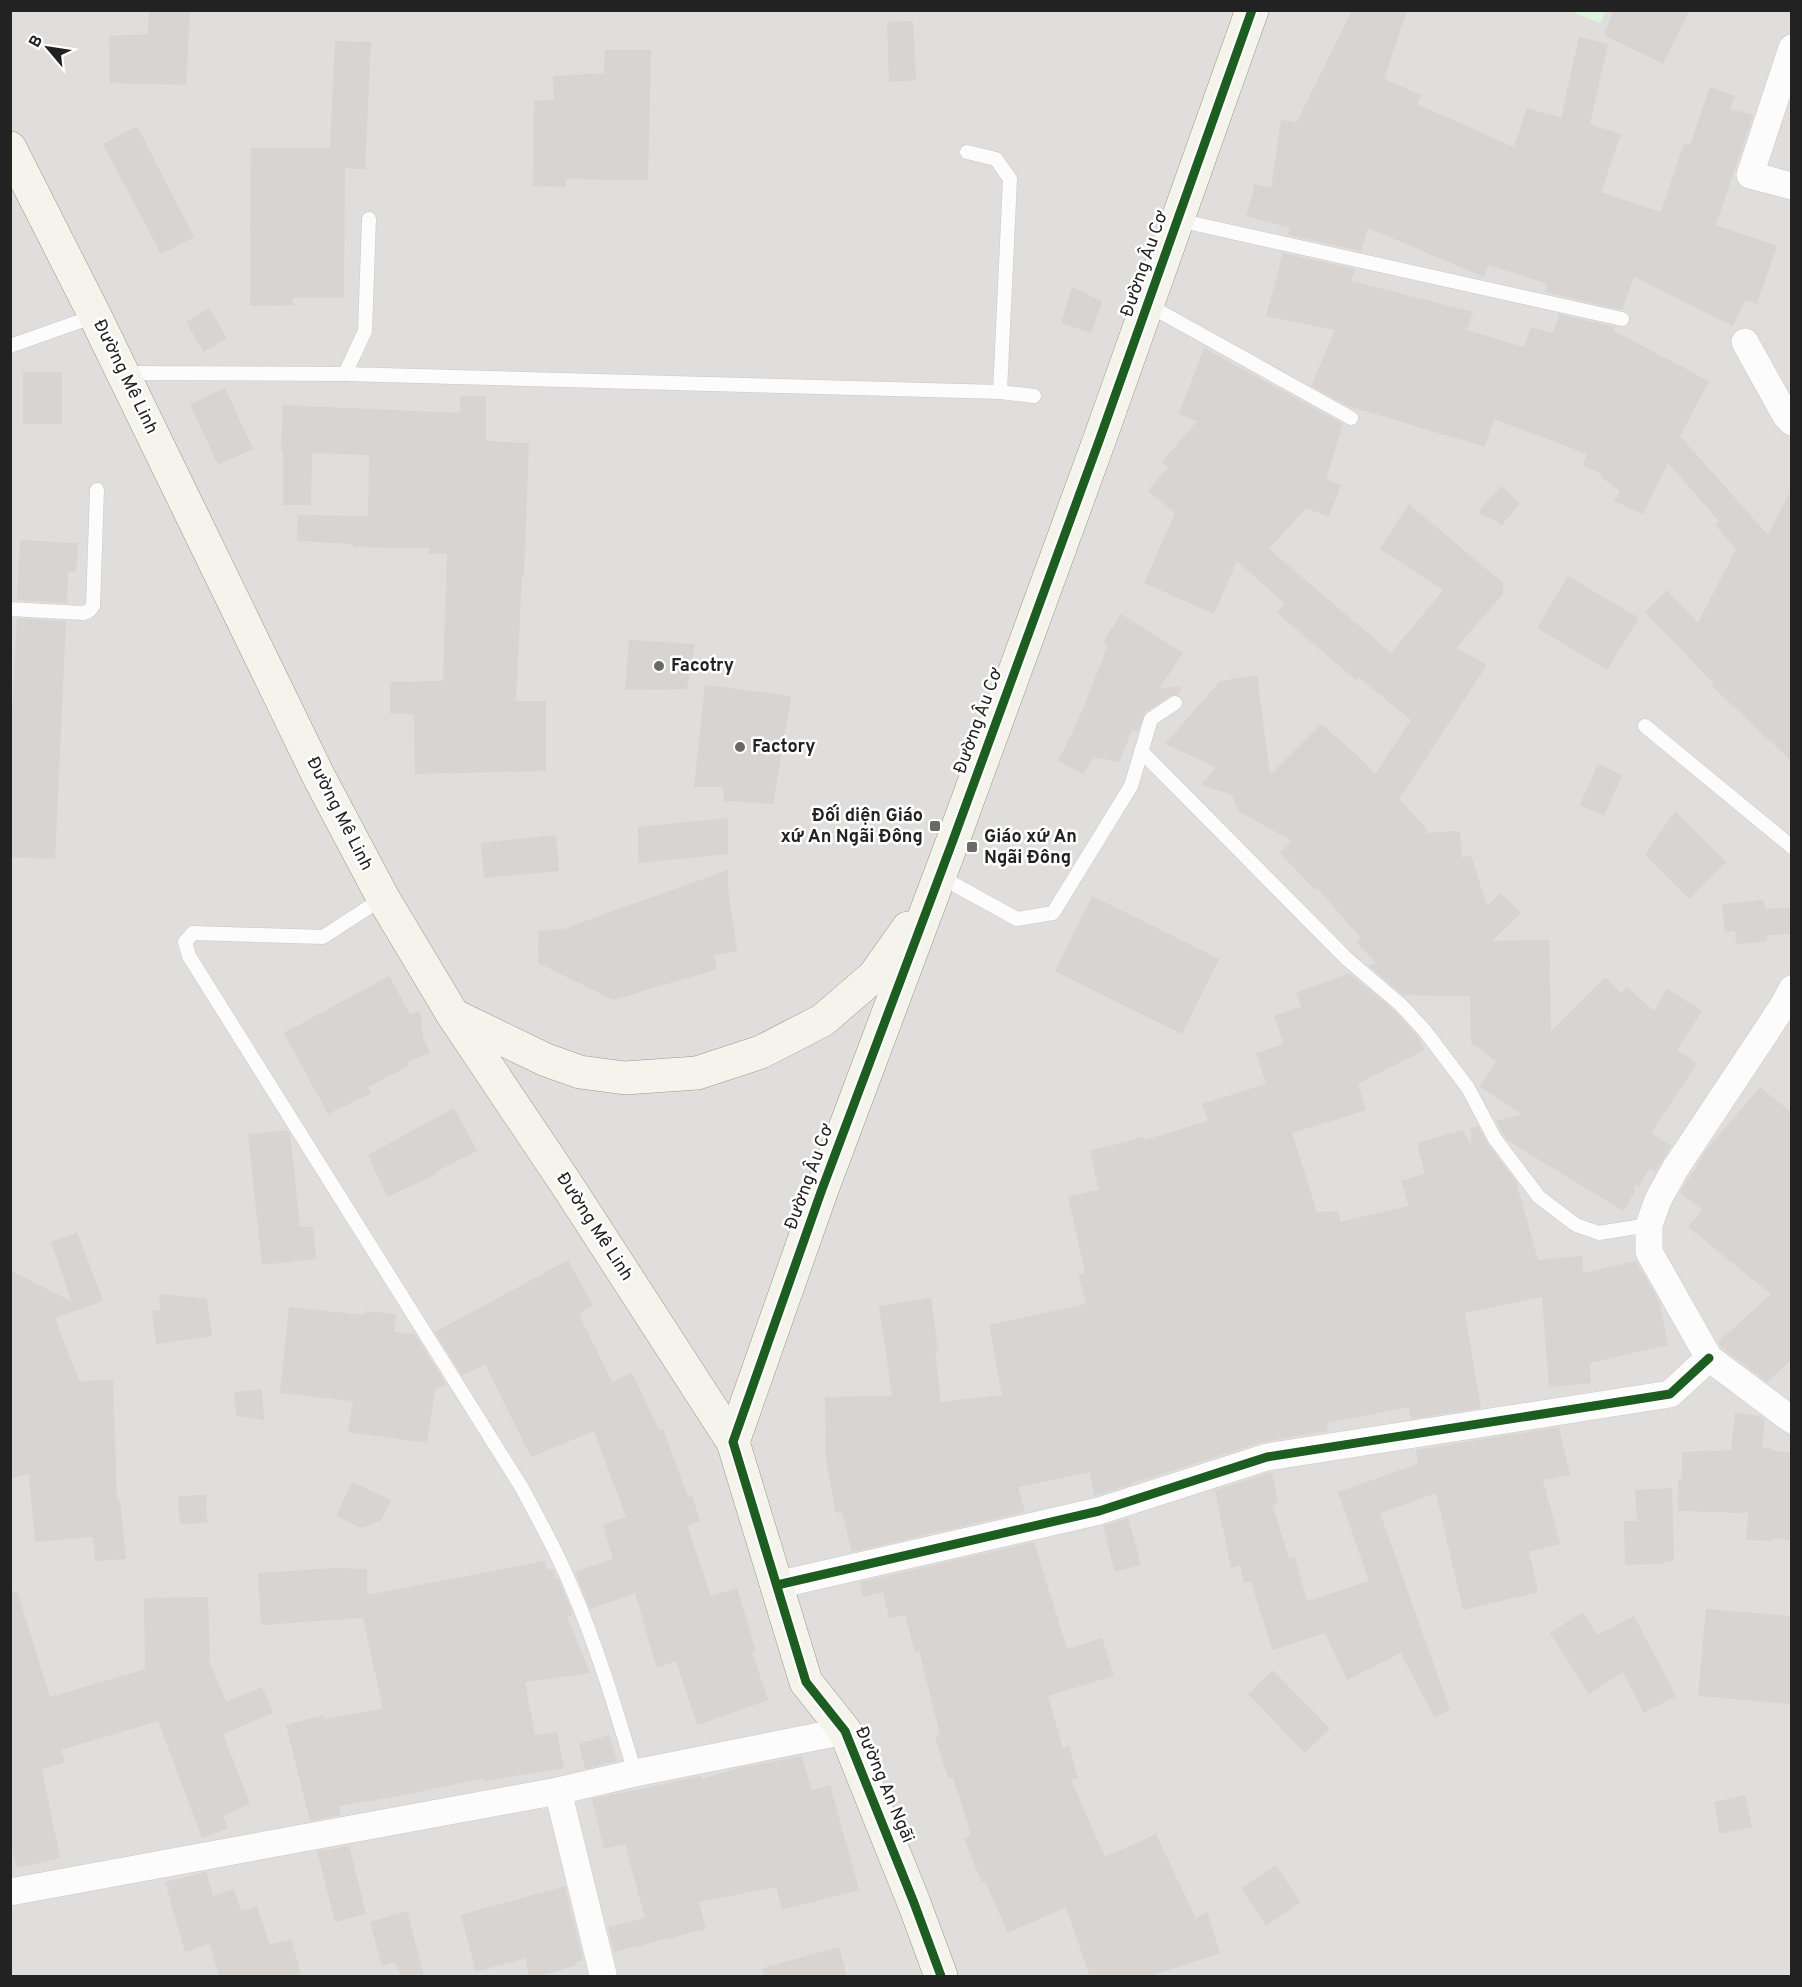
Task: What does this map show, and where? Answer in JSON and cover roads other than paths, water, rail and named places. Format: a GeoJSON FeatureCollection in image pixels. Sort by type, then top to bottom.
{"type":"FeatureCollection","features":[{"type":"Feature","properties":{"kind":"main road","name":"Đường Âu Cơ"},"geometry":{"type":"LineString","coordinates":[[733,1442],[821,1192],[1148,305],[1252,10]]}},
{"type":"Feature","properties":{"kind":"main road","name":"Đường Mê Linh"},"geometry":{"type":"LineString","coordinates":[[10,148],[123,372],[319,777],[383,898],[453,1015],[567,1185],[733,1442]]}},
{"type":"Feature","properties":{"kind":"main road"},"geometry":{"type":"LineString","coordinates":[[453,1015],[546,1060],[580,1072],[625,1078],[697,1073],[761,1052],[823,1020],[874,976],[936,885]]}},
{"type":"Feature","properties":{"kind":"main road","name":"Đường An Ngãi"},"geometry":{"type":"LineString","coordinates":[[733,1442],[806,1682],[845,1731],[941,1977]]}},
{"type":"Feature","properties":{"kind":"street"},"geometry":{"type":"LineString","coordinates":[[1791,48],[1750,175],[1791,186]]}},
{"type":"Feature","properties":{"kind":"street"},"geometry":{"type":"LineString","coordinates":[[1745,342],[1791,422]]}},
{"type":"Feature","properties":{"kind":"street"},"geometry":{"type":"LineString","coordinates":[[1791,989],[1783,1006],[1695,1139],[1658,1200],[1649,1226],[1648,1252],[1709,1358],[1791,1420]]}},
{"type":"Feature","properties":{"kind":"street"},"geometry":{"type":"LineString","coordinates":[[777,1586],[1099,1511],[1267,1457],[1670,1394],[1709,1358]]}},
{"type":"Feature","properties":{"kind":"street"},"geometry":{"type":"LineString","coordinates":[[10,1892],[558,1791],[635,1773],[845,1731]]}},
{"type":"Feature","properties":{"kind":"street"},"geometry":{"type":"LineString","coordinates":[[558,1791],[601,1976]]}},
{"type":"Feature","properties":{"kind":"lane"},"geometry":{"type":"LineString","coordinates":[[967,152],[996,159],[1010,178],[1000,392]]}},
{"type":"Feature","properties":{"kind":"lane"},"geometry":{"type":"LineString","coordinates":[[345,374],[365,331],[369,219]]}},
{"type":"Feature","properties":{"kind":"lane"},"geometry":{"type":"LineString","coordinates":[[1178,220],[1622,319]]}},
{"type":"Feature","properties":{"kind":"lane"},"geometry":{"type":"LineString","coordinates":[[1148,305],[1351,418]]}},
{"type":"Feature","properties":{"kind":"lane"},"geometry":{"type":"LineString","coordinates":[[10,346],[95,316]]}},
{"type":"Feature","properties":{"kind":"lane"},"geometry":{"type":"LineString","coordinates":[[123,372],[345,374],[1000,392],[1034,396]]}},
{"type":"Feature","properties":{"kind":"lane"},"geometry":{"type":"LineString","coordinates":[[10,609],[83,613],[89,611],[93,606],[97,490]]}},
{"type":"Feature","properties":{"kind":"lane"},"geometry":{"type":"LineString","coordinates":[[936,885],[1017,919],[1053,914],[1131,786],[1151,719],[1175,703]]}},
{"type":"Feature","properties":{"kind":"lane"},"geometry":{"type":"LineString","coordinates":[[1645,726],[1791,847]]}},
{"type":"Feature","properties":{"kind":"lane"},"geometry":{"type":"LineString","coordinates":[[1141,751],[1347,959],[1401,1005],[1425,1031],[1468,1088],[1495,1139],[1539,1197],[1576,1225],[1599,1233],[1649,1226]]}},
{"type":"Feature","properties":{"kind":"lane"},"geometry":{"type":"LineString","coordinates":[[383,898],[323,937],[193,933],[185,942],[189,956],[527,1497],[551,1541],[572,1588],[610,1693],[635,1773]]}},
{"type":"Feature","properties":{"kind":"place","name":"Facotry"},"geometry":{"type":"Point","coordinates":[659,666]}},
{"type":"Feature","properties":{"kind":"place","name":"Factory"},"geometry":{"type":"Point","coordinates":[740,747]}},
{"type":"Feature","properties":{"kind":"place","name":"Đối diện Giáo xứ An Ngãi Đông"},"geometry":{"type":"Point","coordinates":[935,826]}},
{"type":"Feature","properties":{"kind":"place","name":"Giáo xứ An Ngãi Đông"},"geometry":{"type":"Point","coordinates":[972,847]}}]}
